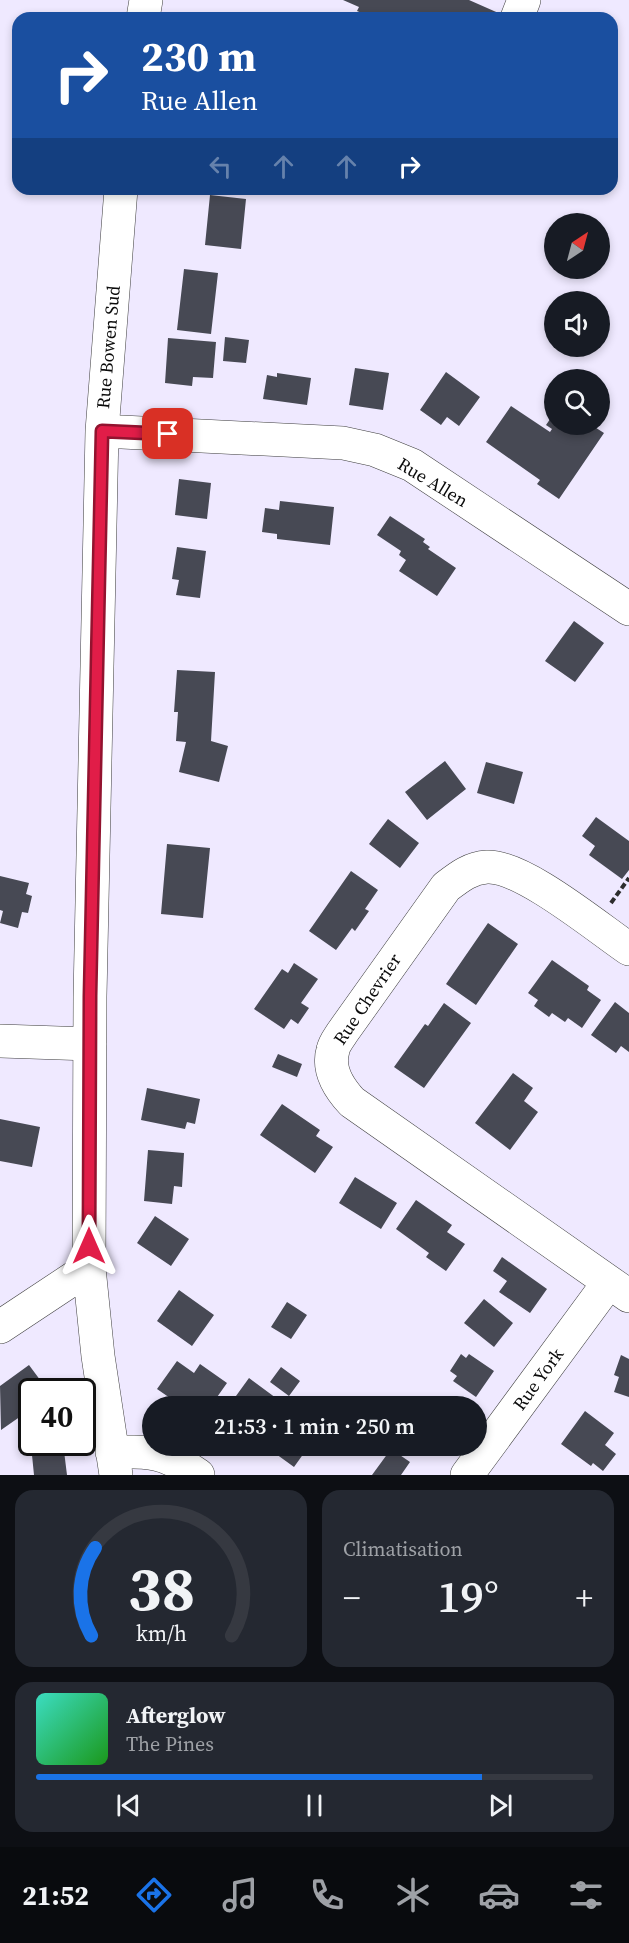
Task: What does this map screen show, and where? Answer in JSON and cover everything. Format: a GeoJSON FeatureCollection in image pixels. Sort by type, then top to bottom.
{"type":"FeatureCollection","features":[{"type":"Feature","properties":{"kind":"street","name":"Rue Bowen Sud"},"geometry":{"type":"LineString","coordinates":[[114,1463],[98,1356],[89,1268],[90,1044],[102,431],[121,195]]}},
{"type":"Feature","properties":{"kind":"street","name":"Rue Allen"},"geometry":{"type":"LineString","coordinates":[[102,431],[343,443],[375,450],[412,465],[629,609]]}},
{"type":"Feature","properties":{"kind":"street","name":"Rue Chevrier"},"geometry":{"type":"LineString","coordinates":[[619,1289],[352,1102],[338,1087],[332,1067],[333,1049],[342,1033],[446,887],[465,872],[486,867],[507,869],[532,882],[629,949]]}},
{"type":"Feature","properties":{"kind":"street"},"geometry":{"type":"LineString","coordinates":[[0,1041],[90,1044]]}},
{"type":"Feature","properties":{"kind":"street"},"geometry":{"type":"LineString","coordinates":[[0,1327],[89,1268]]}},
{"type":"Feature","properties":{"kind":"street","name":"Rue York"},"geometry":{"type":"LineString","coordinates":[[467,1475],[619,1289]]}},
{"type":"Feature","properties":{"kind":"street"},"geometry":{"type":"LineString","coordinates":[[114,1463],[144,1451],[163,1455],[198,1475]]}},
{"type":"Feature","properties":{"kind":"building"},"geometry":{"type":"Polygon","coordinates":[[[343,0],[469,0],[496,12],[359,12],[357,11],[359,7],[343,0]]]}},
{"type":"Feature","properties":{"kind":"building"},"geometry":{"type":"Polygon","coordinates":[[[210,195],[246,199],[241,249],[205,245],[210,195]]]}},
{"type":"Feature","properties":{"kind":"building"},"geometry":{"type":"Polygon","coordinates":[[[184,269],[218,273],[211,334],[177,330],[184,269]]]}},
{"type":"Feature","properties":{"kind":"building"},"geometry":{"type":"Polygon","coordinates":[[[225,337],[249,340],[246,363],[223,361],[225,337]]]}},
{"type":"Feature","properties":{"kind":"building"},"geometry":{"type":"Polygon","coordinates":[[[168,338],[216,342],[213,378],[193,377],[192,386],[165,383],[168,338]]]}},
{"type":"Feature","properties":{"kind":"building"},"geometry":{"type":"Polygon","coordinates":[[[355,368],[389,373],[383,410],[349,405],[355,368]]]}},
{"type":"Feature","properties":{"kind":"building"},"geometry":{"type":"Polygon","coordinates":[[[446,372],[480,397],[459,426],[447,417],[441,425],[420,410],[446,372]]]}},
{"type":"Feature","properties":{"kind":"building"},"geometry":{"type":"Polygon","coordinates":[[[277,373],[311,378],[307,405],[263,399],[267,375],[277,377],[277,373]]]}},
{"type":"Feature","properties":{"kind":"building"},"geometry":{"type":"Polygon","coordinates":[[[511,406],[544,428],[544,435],[603,435],[559,499],[537,484],[540,480],[486,442],[511,406]]]}},
{"type":"Feature","properties":{"kind":"building"},"geometry":{"type":"Polygon","coordinates":[[[179,479],[211,483],[207,519],[175,515],[179,479]]]}},
{"type":"Feature","properties":{"kind":"building"},"geometry":{"type":"Polygon","coordinates":[[[280,501],[334,507],[330,545],[277,539],[277,534],[262,532],[265,508],[279,510],[280,501]]]}},
{"type":"Feature","properties":{"kind":"building"},"geometry":{"type":"Polygon","coordinates":[[[390,516],[425,539],[423,542],[430,547],[428,549],[456,568],[437,596],[399,571],[406,560],[399,555],[401,551],[377,535],[390,516]]]}},
{"type":"Feature","properties":{"kind":"building"},"geometry":{"type":"Polygon","coordinates":[[[177,547],[206,551],[200,598],[176,595],[179,580],[172,579],[177,547]]]}},
{"type":"Feature","properties":{"kind":"building"},"geometry":{"type":"Polygon","coordinates":[[[574,621],[604,643],[575,682],[545,661],[574,621]]]}},
{"type":"Feature","properties":{"kind":"building"},"geometry":{"type":"Polygon","coordinates":[[[177,670],[215,672],[211,741],[228,746],[219,782],[179,772],[186,742],[176,741],[178,712],[174,712],[177,670]]]}},
{"type":"Feature","properties":{"kind":"building"},"geometry":{"type":"Polygon","coordinates":[[[445,761],[466,789],[427,820],[405,792],[445,761]]]}},
{"type":"Feature","properties":{"kind":"building"},"geometry":{"type":"Polygon","coordinates":[[[486,762],[523,772],[514,804],[477,793],[486,762]]]}},
{"type":"Feature","properties":{"kind":"building"},"geometry":{"type":"Polygon","coordinates":[[[596,817],[629,841],[629,870],[622,879],[589,855],[595,846],[582,836],[596,817]]]}},
{"type":"Feature","properties":{"kind":"building"},"geometry":{"type":"Polygon","coordinates":[[[388,819],[419,843],[400,868],[369,844],[388,819]]]}},
{"type":"Feature","properties":{"kind":"building"},"geometry":{"type":"Polygon","coordinates":[[[167,844],[210,848],[203,918],[161,914],[167,844]]]}},
{"type":"Feature","properties":{"kind":"building"},"geometry":{"type":"Polygon","coordinates":[[[351,871],[378,890],[365,909],[369,911],[355,931],[352,928],[336,950],[309,931],[351,871]]]}},
{"type":"Feature","properties":{"kind":"building"},"geometry":{"type":"Polygon","coordinates":[[[0,876],[29,883],[26,894],[32,896],[28,913],[22,912],[18,928],[0,923],[3,911],[0,910],[0,876]]]}},
{"type":"Feature","properties":{"kind":"building"},"geometry":{"type":"Polygon","coordinates":[[[488,923],[518,944],[476,1005],[446,984],[488,923]]]}},
{"type":"Feature","properties":{"kind":"building"},"geometry":{"type":"Polygon","coordinates":[[[552,960],[589,986],[587,990],[601,1000],[582,1028],[568,1018],[565,1022],[552,1013],[549,1017],[534,1006],[538,1000],[528,993],[552,960]]]}},
{"type":"Feature","properties":{"kind":"building"},"geometry":{"type":"Polygon","coordinates":[[[294,963],[318,979],[301,1003],[309,1008],[298,1024],[291,1019],[284,1029],[254,1009],[282,969],[288,973],[294,963]]]}},
{"type":"Feature","properties":{"kind":"building"},"geometry":{"type":"Polygon","coordinates":[[[615,1002],[629,1013],[629,1052],[621,1046],[616,1053],[591,1035],[615,1002]]]}},
{"type":"Feature","properties":{"kind":"building"},"geometry":{"type":"Polygon","coordinates":[[[444,1003],[471,1023],[424,1088],[394,1067],[425,1024],[428,1026],[444,1003]]]}},
{"type":"Feature","properties":{"kind":"building"},"geometry":{"type":"Polygon","coordinates":[[[278,1054],[302,1064],[297,1077],[272,1067],[278,1054]]]}},
{"type":"Feature","properties":{"kind":"building"},"geometry":{"type":"Polygon","coordinates":[[[513,1073],[533,1088],[524,1101],[538,1112],[510,1150],[475,1123],[513,1073]]]}},
{"type":"Feature","properties":{"kind":"building"},"geometry":{"type":"Polygon","coordinates":[[[147,1088],[200,1099],[195,1124],[187,1122],[185,1129],[141,1120],[147,1088]]]}},
{"type":"Feature","properties":{"kind":"building"},"geometry":{"type":"Polygon","coordinates":[[[282,1104],[320,1130],[316,1136],[333,1147],[315,1173],[260,1135],[282,1104]]]}},
{"type":"Feature","properties":{"kind":"building"},"geometry":{"type":"Polygon","coordinates":[[[0,1119],[40,1127],[32,1167],[0,1161],[0,1119]]]}},
{"type":"Feature","properties":{"kind":"building"},"geometry":{"type":"Polygon","coordinates":[[[148,1150],[184,1153],[182,1187],[174,1186],[172,1204],[144,1201],[148,1150]]]}},
{"type":"Feature","properties":{"kind":"building"},"geometry":{"type":"Polygon","coordinates":[[[355,1177],[397,1203],[381,1229],[339,1203],[355,1177]]]}},
{"type":"Feature","properties":{"kind":"building"},"geometry":{"type":"Polygon","coordinates":[[[416,1200],[452,1225],[447,1232],[465,1244],[446,1271],[426,1257],[429,1253],[396,1229],[416,1200]]]}},
{"type":"Feature","properties":{"kind":"building"},"geometry":{"type":"Polygon","coordinates":[[[155,1216],[189,1239],[171,1266],[137,1243],[155,1216]]]}},
{"type":"Feature","properties":{"kind":"building"},"geometry":{"type":"Polygon","coordinates":[[[502,1257],[547,1289],[530,1313],[499,1292],[507,1281],[493,1271],[502,1257]]]}},
{"type":"Feature","properties":{"kind":"building"},"geometry":{"type":"Polygon","coordinates":[[[179,1290],[214,1315],[192,1346],[157,1321],[179,1290]]]}},
{"type":"Feature","properties":{"kind":"building"},"geometry":{"type":"Polygon","coordinates":[[[484,1299],[513,1323],[494,1347],[464,1323],[484,1299]]]}},
{"type":"Feature","properties":{"kind":"building"},"geometry":{"type":"Polygon","coordinates":[[[287,1302],[307,1315],[291,1339],[271,1327],[287,1302]]]}},
{"type":"Feature","properties":{"kind":"building"},"geometry":{"type":"Polygon","coordinates":[[[461,1354],[466,1358],[469,1354],[494,1371],[475,1396],[453,1381],[457,1376],[450,1371],[461,1354]]]}},
{"type":"Feature","properties":{"kind":"building"},"geometry":{"type":"Polygon","coordinates":[[[621,1355],[629,1359],[629,1397],[614,1392],[619,1377],[614,1375],[621,1355]]]}},
{"type":"Feature","properties":{"kind":"building"},"geometry":{"type":"Polygon","coordinates":[[[177,1361],[194,1373],[200,1364],[227,1383],[218,1396],[167,1396],[157,1389],[177,1361]]]}},
{"type":"Feature","properties":{"kind":"building"},"geometry":{"type":"Polygon","coordinates":[[[29,1365],[39,1378],[18,1378],[18,1418],[1,1430],[0,1386],[29,1365]]]}},
{"type":"Feature","properties":{"kind":"building"},"geometry":{"type":"Polygon","coordinates":[[[281,1367],[300,1381],[289,1396],[270,1382],[281,1367]]]}},
{"type":"Feature","properties":{"kind":"building"},"geometry":{"type":"Polygon","coordinates":[[[249,1378],[273,1396],[236,1396],[249,1378]]]}},
{"type":"Feature","properties":{"kind":"building"},"geometry":{"type":"Polygon","coordinates":[[[585,1411],[614,1433],[605,1445],[616,1454],[603,1471],[593,1463],[591,1466],[561,1444],[585,1411]]]}},
{"type":"Feature","properties":{"kind":"building"},"geometry":{"type":"Polygon","coordinates":[[[32,1456],[65,1456],[67,1475],[34,1475],[32,1456]]]}},
{"type":"Feature","properties":{"kind":"building"},"geometry":{"type":"Polygon","coordinates":[[[279,1456],[302,1456],[294,1467],[279,1456]]]}},
{"type":"Feature","properties":{"kind":"building"},"geometry":{"type":"Polygon","coordinates":[[[386,1456],[401,1456],[410,1462],[401,1475],[372,1475],[386,1456]]]}},
{"type":"Feature","properties":{"kind":"route"},"geometry":{"type":"LineString","coordinates":[[89,1246],[90,996],[102,431],[168,434]]}}]}
